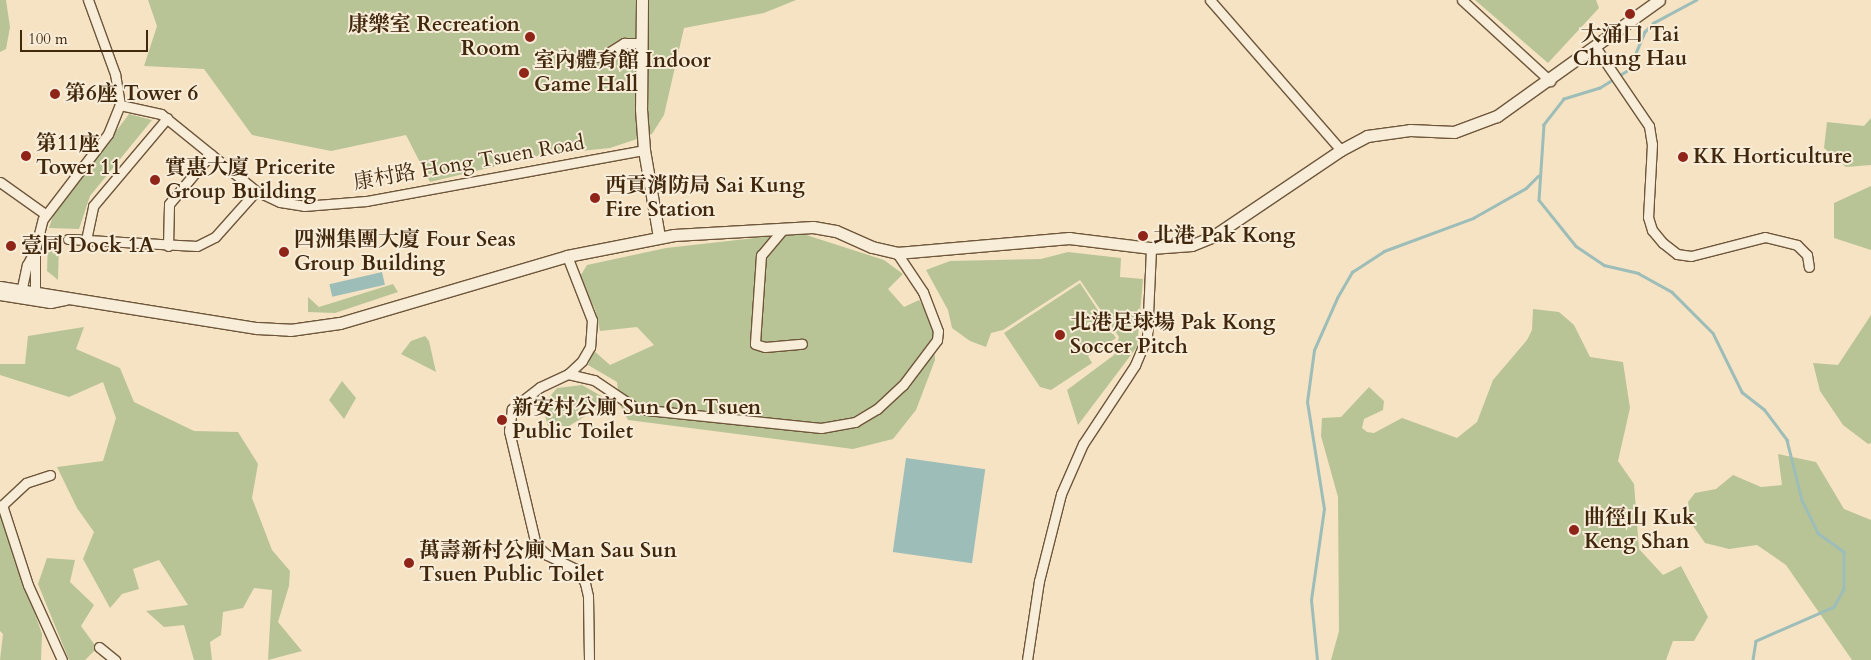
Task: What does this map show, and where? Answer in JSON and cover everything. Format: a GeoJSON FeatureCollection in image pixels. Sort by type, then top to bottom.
{"type":"FeatureCollection","features":[{"type":"Feature","properties":{"kind":"main road"},"geometry":{"type":"LineString","coordinates":[[642,0],[644,150],[659,237]]}},
{"type":"Feature","properties":{"kind":"main road"},"geometry":{"type":"LineString","coordinates":[[0,287],[21,293],[257,328],[305,329],[350,321],[567,256],[659,237],[784,228],[829,229],[872,247],[897,252],[1069,238],[1151,248],[1192,245],[1212,237],[1340,150],[1382,132],[1410,130],[1439,133],[1470,128],[1497,116],[1550,81],[1659,0]]}},
{"type":"Feature","properties":{"kind":"main road"},"geometry":{"type":"LineString","coordinates":[[0,294],[21,293]]}},
{"type":"Feature","properties":{"kind":"street"},"geometry":{"type":"LineString","coordinates":[[21,293],[45,214],[108,134],[120,105],[115,74],[88,0]]}},
{"type":"Feature","properties":{"kind":"street"},"geometry":{"type":"LineString","coordinates":[[1210,0],[1340,150]]}},
{"type":"Feature","properties":{"kind":"street"},"geometry":{"type":"LineString","coordinates":[[1462,0],[1550,81]]}},
{"type":"Feature","properties":{"kind":"street"},"geometry":{"type":"LineString","coordinates":[[580,59],[603,56],[624,43],[642,43]]}},
{"type":"Feature","properties":{"kind":"street"},"geometry":{"type":"LineString","coordinates":[[1596,48],[1646,120],[1651,135],[1648,217],[1652,230],[1663,243],[1677,254],[1690,256],[1765,237],[1797,245],[1808,255],[1809,267]]}},
{"type":"Feature","properties":{"kind":"street","name":"康村路 Hong Tsuen Road"},"geometry":{"type":"LineString","coordinates":[[120,105],[167,118],[256,191],[280,202],[317,206],[366,201],[644,150]]}},
{"type":"Feature","properties":{"kind":"street"},"geometry":{"type":"LineString","coordinates":[[86,240],[93,206],[167,118]]}},
{"type":"Feature","properties":{"kind":"street"},"geometry":{"type":"LineString","coordinates":[[168,246],[169,204],[212,154]]}},
{"type":"Feature","properties":{"kind":"street"},"geometry":{"type":"LineString","coordinates":[[0,182],[45,214]]}},
{"type":"Feature","properties":{"kind":"street"},"geometry":{"type":"LineString","coordinates":[[68,239],[168,246],[197,246],[216,237],[256,191]]}},
{"type":"Feature","properties":{"kind":"street"},"geometry":{"type":"LineString","coordinates":[[784,228],[761,255],[755,344],[759,348],[802,344]]}},
{"type":"Feature","properties":{"kind":"street"},"geometry":{"type":"LineString","coordinates":[[1027,660],[1039,580],[1062,494],[1083,444],[1130,372],[1147,338],[1151,248]]}},
{"type":"Feature","properties":{"kind":"street"},"geometry":{"type":"LineString","coordinates":[[35,250],[35,295]]}},
{"type":"Feature","properties":{"kind":"street"},"geometry":{"type":"LineString","coordinates":[[568,374],[594,380],[637,409],[821,428],[855,422],[877,410],[903,385],[936,340],[938,331],[923,292],[897,252]]}},
{"type":"Feature","properties":{"kind":"street"},"geometry":{"type":"LineString","coordinates":[[567,256],[592,320],[593,334],[582,361],[568,374],[540,388],[512,409],[509,431],[536,545],[547,555],[578,570],[585,583],[588,596],[586,628],[589,660]]}},
{"type":"Feature","properties":{"kind":"street"},"geometry":{"type":"LineString","coordinates":[[50,475],[26,483],[2,505],[28,585],[58,657]]}},
{"type":"Feature","properties":{"kind":"street"},"geometry":{"type":"LineString","coordinates":[[99,647],[116,660]]}},
{"type":"Feature","properties":{"kind":"green space"},"geometry":{"type":"Polygon","coordinates":[[[0,0],[6,0],[10,27],[6,49],[0,52],[0,0]]]}},
{"type":"Feature","properties":{"kind":"green space"},"geometry":{"type":"Polygon","coordinates":[[[148,0],[796,0],[764,13],[684,28],[664,115],[652,134],[610,148],[542,155],[430,182],[406,135],[331,151],[252,135],[204,69],[144,66],[157,26],[148,0]]]}},
{"type":"Feature","properties":{"kind":"green space"},"geometry":{"type":"Polygon","coordinates":[[[1475,0],[1596,0],[1599,8],[1548,63],[1475,0]]]}},
{"type":"Feature","properties":{"kind":"green space"},"geometry":{"type":"Polygon","coordinates":[[[129,114],[152,120],[90,196],[79,229],[49,228],[53,216],[129,114]]]}},
{"type":"Feature","properties":{"kind":"green space"},"geometry":{"type":"Polygon","coordinates":[[[1871,118],[1871,165],[1846,167],[1824,148],[1827,122],[1864,126],[1871,118]]]}},
{"type":"Feature","properties":{"kind":"green space"},"geometry":{"type":"Polygon","coordinates":[[[1871,186],[1871,250],[1834,238],[1834,203],[1871,186]]]}},
{"type":"Feature","properties":{"kind":"green space"},"geometry":{"type":"Polygon","coordinates":[[[800,233],[884,260],[903,274],[888,289],[904,307],[919,300],[933,322],[935,360],[916,410],[893,439],[853,449],[628,420],[620,405],[617,382],[588,365],[593,350],[610,365],[654,345],[637,327],[600,331],[595,309],[579,278],[587,265],[666,248],[800,233]]]}},
{"type":"Feature","properties":{"kind":"green space"},"geometry":{"type":"Polygon","coordinates":[[[48,242],[59,244],[58,280],[47,271],[48,242]]]}},
{"type":"Feature","properties":{"kind":"green space"},"geometry":{"type":"Polygon","coordinates":[[[1068,252],[1121,258],[1120,277],[1143,279],[1137,347],[1078,425],[1067,390],[1114,355],[1119,337],[1080,280],[1003,330],[991,333],[986,347],[970,341],[952,328],[948,310],[926,270],[950,261],[1041,259],[1068,252]]]}},
{"type":"Feature","properties":{"kind":"green space","name":"北港足球場 Pak Kong Soccer Pitch"},"geometry":{"type":"Polygon","coordinates":[[[1080,283],[1116,338],[1088,356],[1092,363],[1051,390],[1040,387],[1004,333],[1080,283]]]}},
{"type":"Feature","properties":{"kind":"green space"},"geometry":{"type":"Polygon","coordinates":[[[393,284],[398,292],[335,313],[308,312],[308,297],[319,307],[393,284]]]}},
{"type":"Feature","properties":{"kind":"green space"},"geometry":{"type":"Polygon","coordinates":[[[1533,309],[1559,312],[1574,325],[1590,357],[1623,362],[1630,408],[1618,461],[1634,484],[1639,549],[1663,575],[1681,566],[1708,617],[1694,641],[1673,641],[1666,660],[1331,660],[1339,631],[1338,497],[1321,436],[1322,418],[1341,417],[1369,387],[1384,401],[1383,410],[1364,419],[1362,428],[1367,432],[1374,433],[1402,418],[1457,438],[1477,422],[1493,380],[1527,340],[1532,330],[1533,309]]]}},
{"type":"Feature","properties":{"kind":"green space"},"geometry":{"type":"Polygon","coordinates":[[[1871,315],[1871,443],[1868,444],[1843,425],[1820,391],[1813,363],[1838,365],[1871,315]]]}},
{"type":"Feature","properties":{"kind":"green space"},"geometry":{"type":"Polygon","coordinates":[[[84,327],[76,349],[120,368],[134,402],[194,431],[238,432],[258,464],[252,498],[272,550],[290,571],[289,586],[278,622],[302,651],[268,660],[272,590],[254,588],[243,608],[223,612],[221,635],[210,642],[212,660],[194,660],[184,625],[164,627],[146,611],[188,605],[159,560],[133,569],[139,589],[122,594],[110,608],[83,559],[94,532],[77,508],[57,467],[103,461],[116,418],[103,382],[69,397],[0,375],[0,364],[25,364],[28,336],[84,327]]]}},
{"type":"Feature","properties":{"kind":"green space"},"geometry":{"type":"Polygon","coordinates":[[[425,336],[429,341],[436,372],[401,354],[411,341],[425,336]]]}},
{"type":"Feature","properties":{"kind":"green space"},"geometry":{"type":"Polygon","coordinates":[[[342,381],[356,398],[344,419],[329,400],[342,381]]]}},
{"type":"Feature","properties":{"kind":"green space"},"geometry":{"type":"Polygon","coordinates":[[[582,385],[610,401],[569,426],[548,426],[542,406],[557,388],[582,385]]]}},
{"type":"Feature","properties":{"kind":"green space"},"geometry":{"type":"Polygon","coordinates":[[[1778,454],[1816,462],[1844,509],[1871,520],[1871,660],[1852,660],[1786,565],[1757,545],[1729,549],[1705,543],[1691,523],[1688,502],[1695,493],[1716,489],[1733,475],[1761,487],[1782,485],[1778,454]]]}},
{"type":"Feature","properties":{"kind":"green space"},"geometry":{"type":"Polygon","coordinates":[[[0,512],[42,634],[41,660],[0,660],[3,634],[0,631],[0,512]]]}},
{"type":"Feature","properties":{"kind":"green space"},"geometry":{"type":"Polygon","coordinates":[[[47,558],[75,560],[70,582],[94,605],[81,626],[97,648],[85,660],[69,660],[38,584],[47,558]]]}},
{"type":"Feature","properties":{"kind":"water"},"geometry":{"type":"Polygon","coordinates":[[[382,272],[385,285],[332,297],[329,284],[382,272]]]}},
{"type":"Feature","properties":{"kind":"water"},"geometry":{"type":"Polygon","coordinates":[[[906,458],[985,469],[972,563],[893,552],[906,458]]]}},
{"type":"Feature","properties":{"kind":"waterway"},"geometry":{"type":"LineString","coordinates":[[1697,0],[1654,23],[1645,32],[1629,70],[1600,88],[1564,99],[1544,125],[1539,200],[1576,246],[1604,265],[1638,273],[1672,292],[1713,333],[1742,392],[1764,409],[1787,440],[1802,500],[1818,533],[1844,552],[1844,589],[1834,607],[1756,641],[1753,660]]}},
{"type":"Feature","properties":{"kind":"waterway"},"geometry":{"type":"LineString","coordinates":[[1317,660],[1311,600],[1324,509],[1307,402],[1314,350],[1337,298],[1352,272],[1384,251],[1473,218],[1526,188],[1538,176]]}},
{"type":"Feature","properties":{"kind":"place","name":"大涌口 Tai Chung Hau"},"geometry":{"type":"Point","coordinates":[1630,14]}},
{"type":"Feature","properties":{"kind":"place","name":"康樂室 Recreation Room"},"geometry":{"type":"Point","coordinates":[530,37]}},
{"type":"Feature","properties":{"kind":"place","name":"室內體育館 Indoor Game Hall"},"geometry":{"type":"Point","coordinates":[524,73]}},
{"type":"Feature","properties":{"kind":"place","name":"第6座 Tower 6"},"geometry":{"type":"Point","coordinates":[55,94]}},
{"type":"Feature","properties":{"kind":"place","name":"第11座 Tower 11"},"geometry":{"type":"Point","coordinates":[26,156]}},
{"type":"Feature","properties":{"kind":"place","name":"KK Horticulture"},"geometry":{"type":"Point","coordinates":[1683,157]}},
{"type":"Feature","properties":{"kind":"place","name":"實惠大廈 Pricerite Group Building"},"geometry":{"type":"Point","coordinates":[155,180]}},
{"type":"Feature","properties":{"kind":"place","name":"西貢消防局 Sai Kung Fire Station"},"geometry":{"type":"Point","coordinates":[595,198]}},
{"type":"Feature","properties":{"kind":"place","name":"北港 Pak Kong"},"geometry":{"type":"Point","coordinates":[1143,236]}},
{"type":"Feature","properties":{"kind":"place","name":"壹同 Dock 1A"},"geometry":{"type":"Point","coordinates":[11,246]}},
{"type":"Feature","properties":{"kind":"place","name":"四洲集團大廈 Four Seas Group Building"},"geometry":{"type":"Point","coordinates":[284,252]}},
{"type":"Feature","properties":{"kind":"place","name":"北港足球場 Pak Kong Soccer Pitch"},"geometry":{"type":"Point","coordinates":[1060,335]}},
{"type":"Feature","properties":{"kind":"place","name":"新安村公廁 Sun On Tsuen Public Toilet"},"geometry":{"type":"Point","coordinates":[502,420]}},
{"type":"Feature","properties":{"kind":"place","name":"曲徑山 Kuk Keng Shan"},"geometry":{"type":"Point","coordinates":[1574,530]}},
{"type":"Feature","properties":{"kind":"place","name":"萬壽新村公廁 Man Sau Sun Tsuen Public Toilet"},"geometry":{"type":"Point","coordinates":[409,563]}}]}
